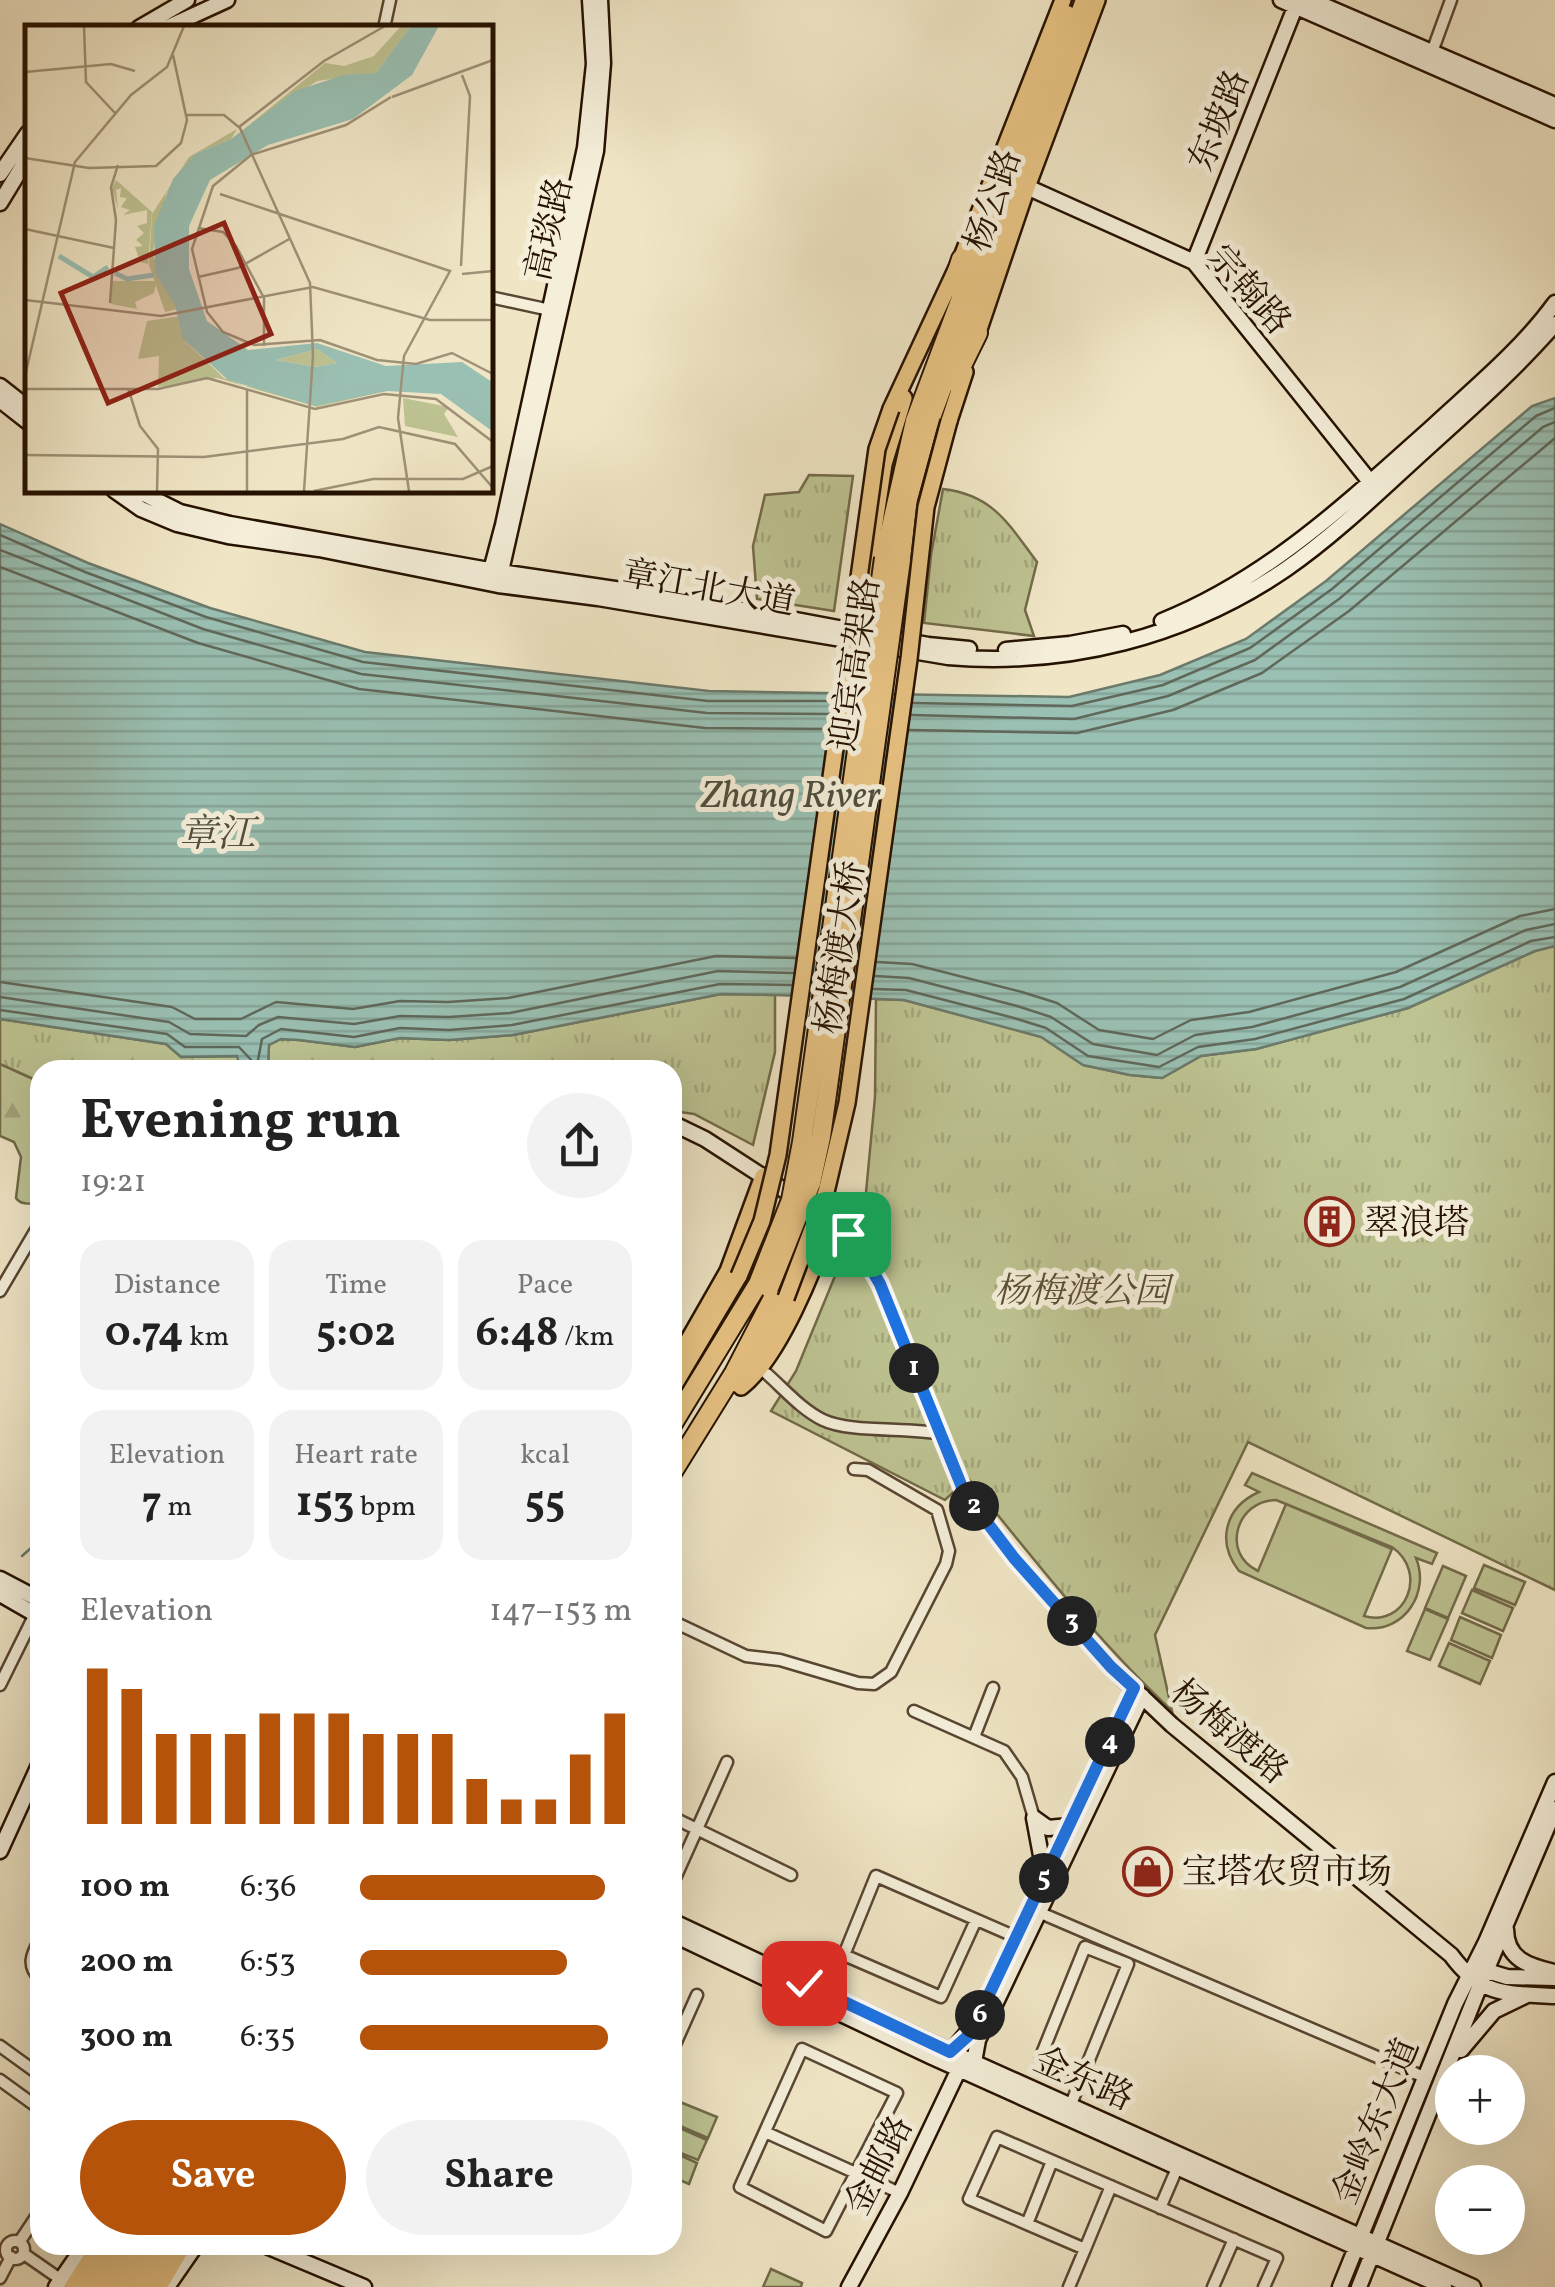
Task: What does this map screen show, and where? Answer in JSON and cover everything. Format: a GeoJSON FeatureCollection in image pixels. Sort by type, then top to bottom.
{"type":"FeatureCollection","features":[{"type":"Feature","properties":{"kind":"highway"},"geometry":{"type":"LineString","coordinates":[[940,370],[1072,0]]}},
{"type":"Feature","properties":{"kind":"highway"},"geometry":{"type":"LineString","coordinates":[[892,559],[884,521],[890,480],[940,370],[1086,0]]}},
{"type":"Feature","properties":{"kind":"highway"},"geometry":{"type":"LineString","coordinates":[[892,559],[918,420],[920,373],[961,259]]}},
{"type":"Feature","properties":{"kind":"highway"},"geometry":{"type":"LineString","coordinates":[[918,420],[950,389],[978,333]]}},
{"type":"Feature","properties":{"kind":"highway","name":"迎宾高架路"},"geometry":{"type":"LineString","coordinates":[[803,1179],[892,559]]}},
{"type":"Feature","properties":{"kind":"highway"},"geometry":{"type":"LineString","coordinates":[[682,1459],[734,1373],[803,1179]]}},
{"type":"Feature","properties":{"kind":"highway"},"geometry":{"type":"LineString","coordinates":[[682,1428],[763,1286],[800,1235],[803,1179]]}},
{"type":"Feature","properties":{"kind":"highway"},"geometry":{"type":"LineString","coordinates":[[682,1388],[727,1322],[763,1286]]}},
{"type":"Feature","properties":{"kind":"highway"},"geometry":{"type":"LineString","coordinates":[[682,1414],[698,1396]]}},
{"type":"Feature","properties":{"kind":"highway"},"geometry":{"type":"LineString","coordinates":[[63,2284],[91,2255]]}},
{"type":"Feature","properties":{"kind":"highway"},"geometry":{"type":"LineString","coordinates":[[90,2287],[109,2255]]}},
{"type":"Feature","properties":{"kind":"highway"},"geometry":{"type":"LineString","coordinates":[[109,2287],[130,2255]]}},
{"type":"Feature","properties":{"kind":"highway"},"geometry":{"type":"LineString","coordinates":[[125,2287],[145,2255]]}},
{"type":"Feature","properties":{"kind":"highway"},"geometry":{"type":"LineString","coordinates":[[157,2287],[176,2255]]}},
{"type":"Feature","properties":{"kind":"main road"},"geometry":{"type":"LineString","coordinates":[[144,25],[187,0]]}},
{"type":"Feature","properties":{"kind":"main road"},"geometry":{"type":"LineString","coordinates":[[173,25],[227,0]]}},
{"type":"Feature","properties":{"kind":"main road","name":"高琰路"},"geometry":{"type":"LineString","coordinates":[[494,578],[590,120],[594,64],[590,0]]}},
{"type":"Feature","properties":{"kind":"main road","name":"高琰路"},"geometry":{"type":"LineString","coordinates":[[494,578],[596,151],[604,62],[600,0]]}},
{"type":"Feature","properties":{"kind":"main road","name":"杨公路"},"geometry":{"type":"LineString","coordinates":[[918,420],[906,380],[961,259],[1063,0]]}},
{"type":"Feature","properties":{"kind":"main road","name":"杨公路"},"geometry":{"type":"LineString","coordinates":[[978,333],[1027,186],[1097,0]]}},
{"type":"Feature","properties":{"kind":"main road"},"geometry":{"type":"LineString","coordinates":[[1280,0],[1297,3],[1555,120]]}},
{"type":"Feature","properties":{"kind":"main road"},"geometry":{"type":"LineString","coordinates":[[1311,0],[1555,105]]}},
{"type":"Feature","properties":{"kind":"main road","name":"东坡路"},"geometry":{"type":"LineString","coordinates":[[1194,262],[1297,3]]}},
{"type":"Feature","properties":{"kind":"main road"},"geometry":{"type":"LineString","coordinates":[[0,174],[25,137]]}},
{"type":"Feature","properties":{"kind":"main road"},"geometry":{"type":"LineString","coordinates":[[0,203],[25,161]]}},
{"type":"Feature","properties":{"kind":"main road","name":"宗翰路"},"geometry":{"type":"LineString","coordinates":[[1027,186],[1194,262],[1374,488]]}},
{"type":"Feature","properties":{"kind":"main road","name":"章江北大道"},"geometry":{"type":"LineString","coordinates":[[1374,488],[1491,373],[1555,303]]}},
{"type":"Feature","properties":{"kind":"main road","name":"章江北大道"},"geometry":{"type":"LineString","coordinates":[[117,492],[141,509],[178,524],[228,536],[494,578],[600,585],[857,637],[999,650],[1070,644],[1144,628],[1220,595],[1282,557],[1374,488],[1518,364],[1555,324]]}},
{"type":"Feature","properties":{"kind":"main road"},"geometry":{"type":"LineString","coordinates":[[0,386],[25,406]]}},
{"type":"Feature","properties":{"kind":"main road"},"geometry":{"type":"LineString","coordinates":[[0,400],[25,420]]}},
{"type":"Feature","properties":{"kind":"main road"},"geometry":{"type":"LineString","coordinates":[[857,637],[884,464],[918,420]]}},
{"type":"Feature","properties":{"kind":"main road","name":"杨梅渡大桥"},"geometry":{"type":"LineString","coordinates":[[763,1286],[804,1256],[826,1192],[848,1103],[926,508],[918,420]]}},
{"type":"Feature","properties":{"kind":"main road","name":"杨梅渡大桥"},"geometry":{"type":"LineString","coordinates":[[763,1286],[762,1221],[778,1156],[877,449],[918,420]]}},
{"type":"Feature","properties":{"kind":"main road","name":"章江北大道"},"geometry":{"type":"LineString","coordinates":[[140,492],[180,512],[494,578]]}},
{"type":"Feature","properties":{"kind":"main road","name":"杨梅渡路"},"geometry":{"type":"LineString","coordinates":[[682,1128],[832,1220],[856,1242],[880,1284],[964,1492],[1014,1558],[1111,1667],[1172,1724],[1477,1975]]}},
{"type":"Feature","properties":{"kind":"main road"},"geometry":{"type":"LineString","coordinates":[[682,1351],[728,1270],[762,1176]]}},
{"type":"Feature","properties":{"kind":"main road"},"geometry":{"type":"LineString","coordinates":[[682,1462],[730,1395],[756,1374],[774,1346],[832,1220]]}},
{"type":"Feature","properties":{"kind":"main road"},"geometry":{"type":"LineString","coordinates":[[682,1378],[763,1286]]}},
{"type":"Feature","properties":{"kind":"main road"},"geometry":{"type":"LineString","coordinates":[[730,1395],[763,1286]]}},
{"type":"Feature","properties":{"kind":"main road"},"geometry":{"type":"LineString","coordinates":[[0,1578],[30,1603]]}},
{"type":"Feature","properties":{"kind":"main road"},"geometry":{"type":"LineString","coordinates":[[0,1594],[30,1607]]}},
{"type":"Feature","properties":{"kind":"main road"},"geometry":{"type":"LineString","coordinates":[[950,2052],[969,2035],[1016,1938],[1035,1910],[1045,1877],[1069,1826],[1138,1692]]}},
{"type":"Feature","properties":{"kind":"main road"},"geometry":{"type":"LineString","coordinates":[[974,2062],[978,2040],[1035,1910],[1138,1692]]}},
{"type":"Feature","properties":{"kind":"main road"},"geometry":{"type":"LineString","coordinates":[[1477,1975],[1555,1782]]}},
{"type":"Feature","properties":{"kind":"main road"},"geometry":{"type":"LineString","coordinates":[[0,1851],[30,1785]]}},
{"type":"Feature","properties":{"kind":"main road"},"geometry":{"type":"LineString","coordinates":[[1477,1975],[1506,1926],[1555,1810]]}},
{"type":"Feature","properties":{"kind":"main road"},"geometry":{"type":"LineString","coordinates":[[1034,1818],[1048,1828],[1069,1826]]}},
{"type":"Feature","properties":{"kind":"main road"},"geometry":{"type":"LineString","coordinates":[[1034,1818],[1045,1877]]}},
{"type":"Feature","properties":{"kind":"main road","name":"金东路"},"geometry":{"type":"LineString","coordinates":[[682,1926],[950,2052],[1072,2104],[1333,2232]]}},
{"type":"Feature","properties":{"kind":"main road"},"geometry":{"type":"LineString","coordinates":[[1506,1926],[1506,1942],[1518,1960],[1555,1975]]}},
{"type":"Feature","properties":{"kind":"main road","name":"金东路"},"geometry":{"type":"LineString","coordinates":[[682,1939],[958,2069],[1178,2166],[1402,2262],[1472,2287]]}},
{"type":"Feature","properties":{"kind":"main road"},"geometry":{"type":"LineString","coordinates":[[1477,1975],[1555,1975]]}},
{"type":"Feature","properties":{"kind":"main road"},"geometry":{"type":"LineString","coordinates":[[1477,1975],[1501,1992],[1555,1996]]}},
{"type":"Feature","properties":{"kind":"main road","name":"金岭东大道"},"geometry":{"type":"LineString","coordinates":[[1452,2055],[1477,1975]]}},
{"type":"Feature","properties":{"kind":"main road","name":"金岭东大道"},"geometry":{"type":"LineString","coordinates":[[1343,2280],[1424,2077],[1477,1975]]}},
{"type":"Feature","properties":{"kind":"main road"},"geometry":{"type":"LineString","coordinates":[[1457,2055],[1499,2007],[1528,1994]]}},
{"type":"Feature","properties":{"kind":"main road","name":"金邮路"},"geometry":{"type":"LineString","coordinates":[[849,2287],[900,2193],[958,2069]]}},
{"type":"Feature","properties":{"kind":"main road","name":"金岭东大道"},"geometry":{"type":"LineString","coordinates":[[1360,2285],[1435,2100]]}},
{"type":"Feature","properties":{"kind":"main road"},"geometry":{"type":"LineString","coordinates":[[1343,2280],[1342,2252],[1333,2232],[1360,2222],[1375,2205]]}},
{"type":"Feature","properties":{"kind":"main road"},"geometry":{"type":"LineString","coordinates":[[1360,2285],[1402,2262],[1388,2217]]}},
{"type":"Feature","properties":{"kind":"main road"},"geometry":{"type":"LineString","coordinates":[[63,2284],[79,2255]]}},
{"type":"Feature","properties":{"kind":"main road"},"geometry":{"type":"LineString","coordinates":[[141,2287],[162,2255]]}},
{"type":"Feature","properties":{"kind":"main road"},"geometry":{"type":"LineString","coordinates":[[167,2287],[189,2255]]}},
{"type":"Feature","properties":{"kind":"main road"},"geometry":{"type":"LineString","coordinates":[[288,2255],[364,2287]]}},
{"type":"Feature","properties":{"kind":"main road","name":"金东路"},"geometry":{"type":"LineString","coordinates":[[1402,2262],[1444,2287]]}},
{"type":"Feature","properties":{"kind":"street"},"geometry":{"type":"LineString","coordinates":[[385,25],[390,0]]}},
{"type":"Feature","properties":{"kind":"street"},"geometry":{"type":"LineString","coordinates":[[1432,52],[1451,0]]}},
{"type":"Feature","properties":{"kind":"street"},"geometry":{"type":"LineString","coordinates":[[492,297],[550,310]]}},
{"type":"Feature","properties":{"kind":"street"},"geometry":{"type":"LineString","coordinates":[[0,1291],[30,1240]]}},
{"type":"Feature","properties":{"kind":"street"},"geometry":{"type":"LineString","coordinates":[[768,1374],[808,1411],[828,1422],[941,1434]]}},
{"type":"Feature","properties":{"kind":"street"},"geometry":{"type":"LineString","coordinates":[[682,1627],[746,1656],[780,1660],[858,1683],[874,1684],[891,1672],[946,1564],[948,1550],[938,1510],[868,1470],[854,1469]]}},
{"type":"Feature","properties":{"kind":"street"},"geometry":{"type":"LineString","coordinates":[[0,1685],[30,1626]]}},
{"type":"Feature","properties":{"kind":"street"},"geometry":{"type":"LineString","coordinates":[[974,1737],[993,1688]]}},
{"type":"Feature","properties":{"kind":"street"},"geometry":{"type":"LineString","coordinates":[[914,1712],[1004,1751],[1022,1778],[1034,1818]]}},
{"type":"Feature","properties":{"kind":"street"},"geometry":{"type":"LineString","coordinates":[[682,1863],[727,1762]]}},
{"type":"Feature","properties":{"kind":"street"},"geometry":{"type":"LineString","coordinates":[[682,1822],[791,1875]]}},
{"type":"Feature","properties":{"kind":"street"},"geometry":{"type":"LineString","coordinates":[[976,1920],[941,1996],[844,1955],[876,1876],[976,1920],[1016,1938]]}},
{"type":"Feature","properties":{"kind":"street"},"geometry":{"type":"LineString","coordinates":[[1035,1910],[1424,2077]]}},
{"type":"Feature","properties":{"kind":"street"},"geometry":{"type":"LineString","coordinates":[[1072,2104],[1128,1964],[1085,1946],[1041,2056],[1083,2075]]}},
{"type":"Feature","properties":{"kind":"street"},"geometry":{"type":"LineString","coordinates":[[682,2028],[697,1994]]}},
{"type":"Feature","properties":{"kind":"street"},"geometry":{"type":"LineString","coordinates":[[0,2046],[30,2068]]}},
{"type":"Feature","properties":{"kind":"street"},"geometry":{"type":"LineString","coordinates":[[802,2049],[897,2092],[856,2174],[826,2231],[740,2187],[802,2049]]}},
{"type":"Feature","properties":{"kind":"street"},"geometry":{"type":"LineString","coordinates":[[0,2080],[30,2102]]}},
{"type":"Feature","properties":{"kind":"street"},"geometry":{"type":"LineString","coordinates":[[765,2132],[900,2193]]}},
{"type":"Feature","properties":{"kind":"street"},"geometry":{"type":"LineString","coordinates":[[1086,2249],[969,2199],[997,2136],[1277,2258],[1264,2287]]}},
{"type":"Feature","properties":{"kind":"street"},"geometry":{"type":"LineString","coordinates":[[1027,2224],[1052,2162]]}},
{"type":"Feature","properties":{"kind":"street"},"geometry":{"type":"LineString","coordinates":[[1160,2208],[1178,2166]]}},
{"type":"Feature","properties":{"kind":"street"},"geometry":{"type":"LineString","coordinates":[[1069,2287],[1111,2186]]}},
{"type":"Feature","properties":{"kind":"street"},"geometry":{"type":"LineString","coordinates":[[20,2242],[30,2226]]}},
{"type":"Feature","properties":{"kind":"street"},"geometry":{"type":"LineString","coordinates":[[1213,2287],[1234,2239]]}},
{"type":"Feature","properties":{"kind":"street"},"geometry":{"type":"LineString","coordinates":[[10,2258],[6,2251],[14,2240],[24,2246],[24,2254]]}},
{"type":"Feature","properties":{"kind":"street"},"geometry":{"type":"LineString","coordinates":[[10,2258],[24,2254]]}},
{"type":"Feature","properties":{"kind":"street"},"geometry":{"type":"LineString","coordinates":[[24,2254],[63,2284]]}},
{"type":"Feature","properties":{"kind":"street"},"geometry":{"type":"LineString","coordinates":[[0,2278],[10,2258]]}},
{"type":"Feature","properties":{"kind":"green space"},"geometry":{"type":"Polygon","coordinates":[[[809,475],[853,476],[834,611],[757,599],[753,546],[765,495],[799,492],[809,475]]]}},
{"type":"Feature","properties":{"kind":"green space"},"geometry":{"type":"Polygon","coordinates":[[[943,489],[961,492],[988,505],[1037,562],[1025,610],[1034,636],[924,623],[943,489]]]}},
{"type":"Feature","properties":{"kind":"green space","name":"杨梅渡公园"},"geometry":{"type":"Polygon","coordinates":[[[1555,946],[1555,1590],[1248,1442],[1155,1635],[1172,1711],[1041,1569],[968,1478],[945,1500],[771,1411],[796,1371],[865,1203],[875,1097],[876,999],[904,1000],[1042,1037],[1084,1065],[1162,1078],[1201,1056],[1256,1049],[1408,1008],[1535,951],[1555,946]]]}},
{"type":"Feature","properties":{"kind":"green space"},"geometry":{"type":"Polygon","coordinates":[[[721,994],[775,995],[775,1052],[753,1145],[694,1114],[682,1112],[682,1060],[268,1060],[269,1045],[280,1039],[355,1047],[400,1038],[449,1040],[513,1035],[721,994]]]}},
{"type":"Feature","properties":{"kind":"green space"},"geometry":{"type":"Polygon","coordinates":[[[0,1019],[166,1044],[181,1057],[238,1056],[239,1060],[30,1060],[30,1078],[0,1064],[0,1019]]]}},
{"type":"Feature","properties":{"kind":"green space"},"geometry":{"type":"Polygon","coordinates":[[[0,1064],[30,1078],[30,1204],[16,1198],[21,1157],[14,1142],[0,1136],[0,1064]]]}},
{"type":"Feature","properties":{"kind":"green space"},"geometry":{"type":"Polygon","coordinates":[[[1252,1473],[1437,1553],[1432,1564],[1416,1558],[1420,1584],[1403,1617],[1380,1628],[1366,1628],[1239,1571],[1228,1549],[1228,1526],[1238,1507],[1259,1492],[1245,1485],[1252,1473]],[[1276,1500],[1262,1502],[1243,1518],[1237,1541],[1246,1563],[1258,1571],[1286,1504],[1276,1500]],[[1289,1505],[1392,1549],[1364,1616],[1378,1618],[1401,1606],[1410,1583],[1403,1558],[1392,1547],[1289,1505]]]}},
{"type":"Feature","properties":{"kind":"green space"},"geometry":{"type":"Polygon","coordinates":[[[1484,1565],[1525,1582],[1515,1605],[1474,1588],[1484,1565]]]}},
{"type":"Feature","properties":{"kind":"green space"},"geometry":{"type":"Polygon","coordinates":[[[1443,1566],[1466,1576],[1448,1618],[1425,1608],[1443,1566]]]}},
{"type":"Feature","properties":{"kind":"green space"},"geometry":{"type":"Polygon","coordinates":[[[1472,1590],[1513,1608],[1503,1631],[1462,1613],[1472,1590]]]}},
{"type":"Feature","properties":{"kind":"green space"},"geometry":{"type":"Polygon","coordinates":[[[1425,1609],[1448,1619],[1430,1660],[1407,1651],[1425,1609]]]}},
{"type":"Feature","properties":{"kind":"green space"},"geometry":{"type":"Polygon","coordinates":[[[1460,1617],[1501,1635],[1492,1658],[1451,1640],[1460,1617]]]}},
{"type":"Feature","properties":{"kind":"green space"},"geometry":{"type":"Polygon","coordinates":[[[1449,1643],[1490,1661],[1480,1684],[1439,1666],[1449,1643]]]}},
{"type":"Feature","properties":{"kind":"green space"},"geometry":{"type":"Polygon","coordinates":[[[682,2103],[717,2117],[708,2138],[682,2127],[682,2103]]]}},
{"type":"Feature","properties":{"kind":"green space"},"geometry":{"type":"Polygon","coordinates":[[[682,2129],[707,2140],[698,2160],[682,2154],[682,2129]]]}},
{"type":"Feature","properties":{"kind":"green space"},"geometry":{"type":"Polygon","coordinates":[[[682,2156],[697,2163],[689,2184],[682,2181],[682,2156]]]}},
{"type":"Feature","properties":{"kind":"green space"},"geometry":{"type":"Polygon","coordinates":[[[771,2269],[802,2283],[801,2287],[763,2287],[771,2269]]]}},
{"type":"Feature","properties":{"kind":"water","name":"章江"},"geometry":{"type":"Polygon","coordinates":[[[1555,398],[1555,946],[1535,951],[1408,1008],[1256,1049],[1201,1056],[1162,1078],[1083,1065],[1041,1037],[904,1000],[721,994],[513,1035],[449,1040],[400,1038],[355,1047],[281,1039],[269,1045],[268,1060],[181,1057],[166,1044],[0,1019],[0,524],[88,563],[210,608],[365,652],[709,691],[1069,697],[1160,675],[1246,639],[1326,581],[1532,406],[1555,398]]]}},
{"type":"Feature","properties":{"kind":"waterway"},"geometry":{"type":"LineString","coordinates":[[22,1556],[30,1549]]}},
{"type":"Feature","properties":{"kind":"place","name":"翠浪塔"},"geometry":{"type":"Point","coordinates":[1329,1222]}},
{"type":"Feature","properties":{"kind":"place","name":"宝塔农贸市场"},"geometry":{"type":"Point","coordinates":[1147,1871]}},
{"type":"Feature","properties":{"kind":"route"},"geometry":{"type":"LineString","coordinates":[[804,1983],[950,2052],[969,2035],[976,2022],[1134,1688],[1014,1558],[964,1492],[880,1284],[848,1234]]}},
{"type":"Feature","properties":{"kind":"water label","name":"Zhang River"},"geometry":{"type":"Point","coordinates":[791,794]}}]}
